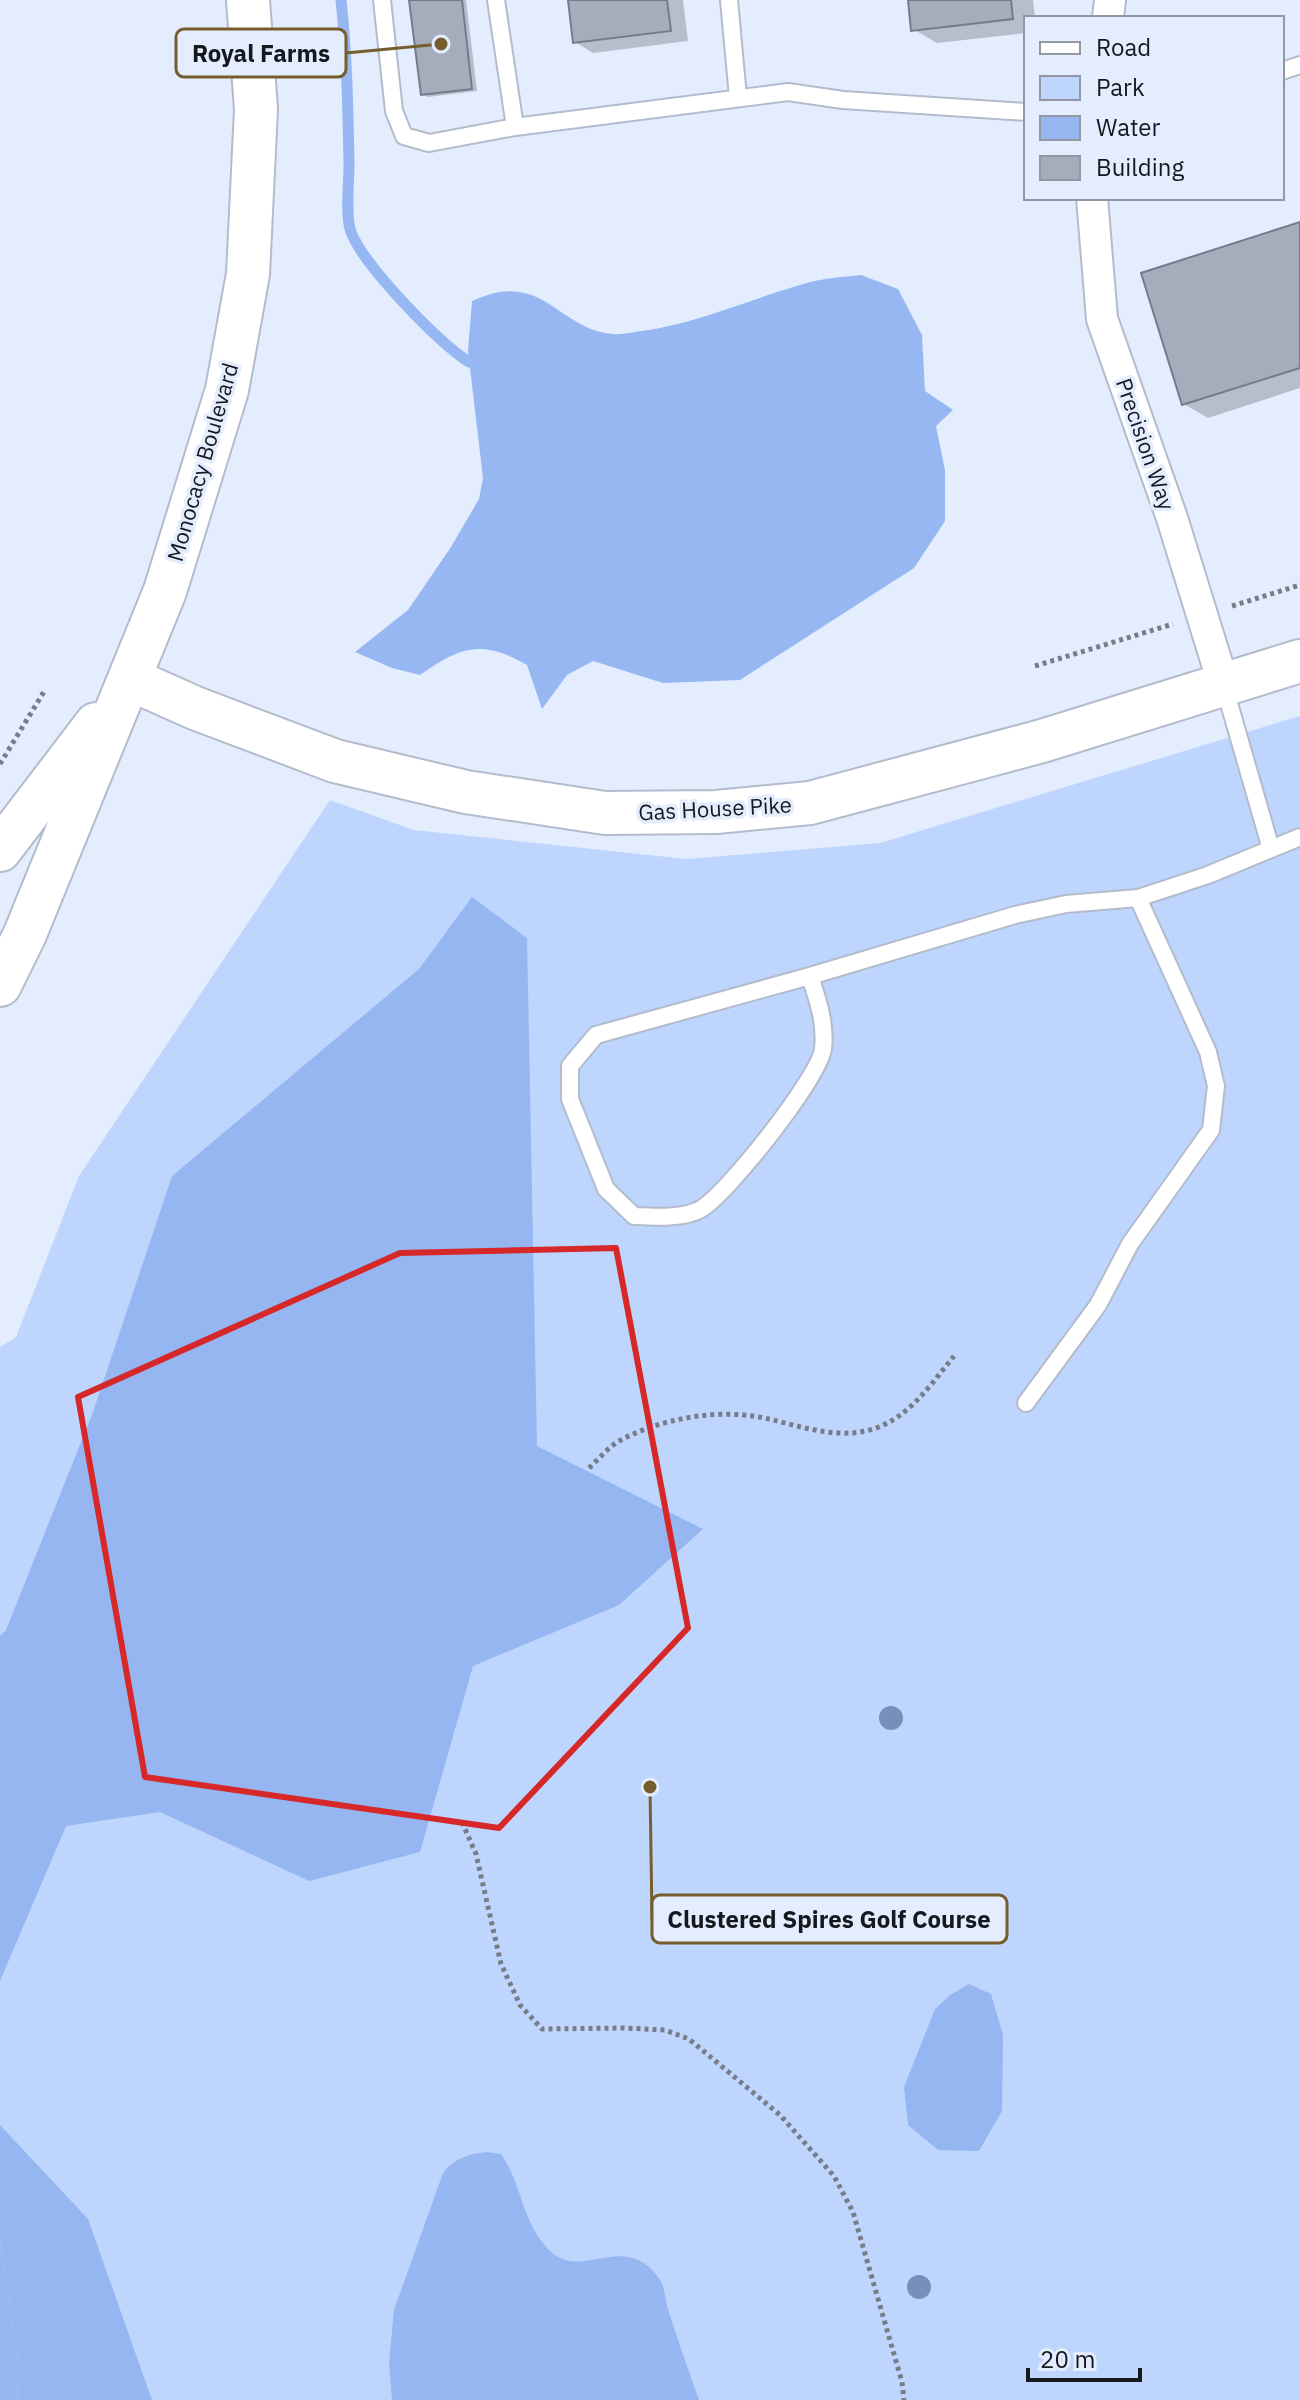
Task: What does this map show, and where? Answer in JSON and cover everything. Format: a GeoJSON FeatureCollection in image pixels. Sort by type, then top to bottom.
{"type":"FeatureCollection","features":[{"type":"Feature","properties":{"kind":"main road","name":"Monocacy Boulevard"},"geometry":{"type":"LineString","coordinates":[[0,985],[25,934],[165,591],[227,390],[248,274],[256,109],[248,0]]}},
{"type":"Feature","properties":{"kind":"main road","name":"Gas House Pike"},"geometry":{"type":"LineString","coordinates":[[130,679],[195,708],[335,761],[466,792],[605,813],[716,812],[810,803],[1042,741],[1300,661]]}},
{"type":"Feature","properties":{"kind":"main road","name":"Monocacy Boulevard"},"geometry":{"type":"LineString","coordinates":[[0,850],[130,679]]}},
{"type":"Feature","properties":{"kind":"street","name":"Precision Way"},"geometry":{"type":"LineString","coordinates":[[1092,200],[1102,319],[1172,518],[1224,686]]}},
{"type":"Feature","properties":{"kind":"lane"},"geometry":{"type":"LineString","coordinates":[[382,0],[394,111],[404,136],[429,143],[515,127],[788,92],[843,100],[1024,112]]}},
{"type":"Feature","properties":{"kind":"lane"},"geometry":{"type":"LineString","coordinates":[[496,0],[515,127]]}},
{"type":"Feature","properties":{"kind":"lane"},"geometry":{"type":"LineString","coordinates":[[729,0],[738,97]]}},
{"type":"Feature","properties":{"kind":"lane"},"geometry":{"type":"LineString","coordinates":[[1224,686],[1271,849]]}},
{"type":"Feature","properties":{"kind":"lane"},"geometry":{"type":"LineString","coordinates":[[810,976],[823,1019],[823,1052],[807,1083],[753,1158],[701,1210],[663,1218],[634,1216],[606,1189],[570,1099],[570,1066],[596,1035],[1015,915],[1066,904],[1138,898],[1208,875],[1300,837]]}},
{"type":"Feature","properties":{"kind":"lane"},"geometry":{"type":"LineString","coordinates":[[1026,1403],[1098,1305],[1130,1244],[1211,1130],[1216,1086],[1208,1052],[1138,898]]}},
{"type":"Feature","properties":{"kind":"path"},"geometry":{"type":"LineString","coordinates":[[0,764],[45,690]]}},
{"type":"Feature","properties":{"kind":"path"},"geometry":{"type":"LineString","coordinates":[[589,1468],[619,1441],[653,1427],[703,1415],[755,1416],[837,1434],[874,1429],[913,1406],[954,1356]]}},
{"type":"Feature","properties":{"kind":"path"},"geometry":{"type":"LineString","coordinates":[[462,1822],[476,1854],[501,1964],[520,2005],[542,2029],[665,2030],[689,2039],[780,2115],[834,2176],[853,2212],[902,2382],[904,2400]]}},
{"type":"Feature","properties":{"kind":"highlighted area"},"geometry":{"type":"Polygon","coordinates":[[[616,1248],[688,1628],[499,1828],[145,1777],[78,1397],[400,1253],[616,1248]]]}},
{"type":"Feature","properties":{"kind":"green space"},"geometry":{"type":"Polygon","coordinates":[[[1300,716],[1300,2400],[0,2400],[0,1347],[16,1337],[79,1176],[330,800],[414,830],[686,859],[880,843],[1300,716]]]}},
{"type":"Feature","properties":{"kind":"shaded area"},"geometry":{"type":"Polygon","coordinates":[[[472,897],[527,938],[537,1446],[703,1529],[619,1605],[473,1666],[420,1852],[309,1881],[160,1812],[66,1826],[0,1981],[0,1636],[6,1630],[93,1412],[172,1176],[419,969],[472,897]]]}},
{"type":"Feature","properties":{"kind":"shaded area"},"geometry":{"type":"Polygon","coordinates":[[[969,1984],[991,1994],[1003,2035],[1002,2111],[979,2151],[938,2150],[908,2125],[904,2087],[935,2009],[969,1984]]]}},
{"type":"Feature","properties":{"kind":"shaded area"},"geometry":{"type":"Polygon","coordinates":[[[0,2125],[88,2219],[152,2400],[17,2400],[20,2373],[0,2238],[0,2125]]]}},
{"type":"Feature","properties":{"kind":"water"},"geometry":{"type":"Polygon","coordinates":[[[861,275],[898,289],[922,335],[925,391],[953,410],[936,426],[945,470],[945,521],[914,568],[740,680],[663,683],[593,661],[567,675],[542,709],[527,665],[497,652],[472,649],[460,652],[420,675],[392,668],[355,652],[408,610],[479,499],[483,478],[468,351],[472,301],[496,293],[516,291],[533,295],[593,330],[620,334],[684,322],[813,281],[861,275]]]}},
{"type":"Feature","properties":{"kind":"water"},"geometry":{"type":"Polygon","coordinates":[[[487,2152],[501,2154],[538,2237],[560,2258],[588,2261],[630,2257],[644,2263],[658,2277],[699,2400],[392,2400],[389,2363],[394,2310],[443,2173],[462,2158],[487,2152]]]}},
{"type":"Feature","properties":{"kind":"water"},"geometry":{"type":"Polygon","coordinates":[[[0,2238],[20,2373],[17,2400],[0,2400],[0,2238]]]}},
{"type":"Feature","properties":{"kind":"building"},"geometry":{"type":"Polygon","coordinates":[[[409,0],[462,0],[472,89],[421,95],[409,0]]]}},
{"type":"Feature","properties":{"kind":"building"},"geometry":{"type":"Polygon","coordinates":[[[568,0],[667,0],[671,31],[573,43],[568,0]]]}},
{"type":"Feature","properties":{"kind":"building"},"geometry":{"type":"Polygon","coordinates":[[[908,0],[1011,0],[1013,19],[911,31],[908,0]]]}},
{"type":"Feature","properties":{"kind":"building"},"geometry":{"type":"Polygon","coordinates":[[[1300,222],[1300,368],[1182,405],[1141,273],[1300,222]]]}},
{"type":"Feature","properties":{"kind":"waterway"},"geometry":{"type":"LineString","coordinates":[[341,0],[347,82],[351,232],[371,264],[403,302],[439,338],[469,362]]}},
{"type":"Feature","properties":{"kind":"place","name":"Royal Farms"},"geometry":{"type":"Point","coordinates":[441,44]}},
{"type":"Feature","properties":{"kind":"place","name":"Clustered Spires Golf Course"},"geometry":{"type":"Point","coordinates":[650,1787]}}]}
